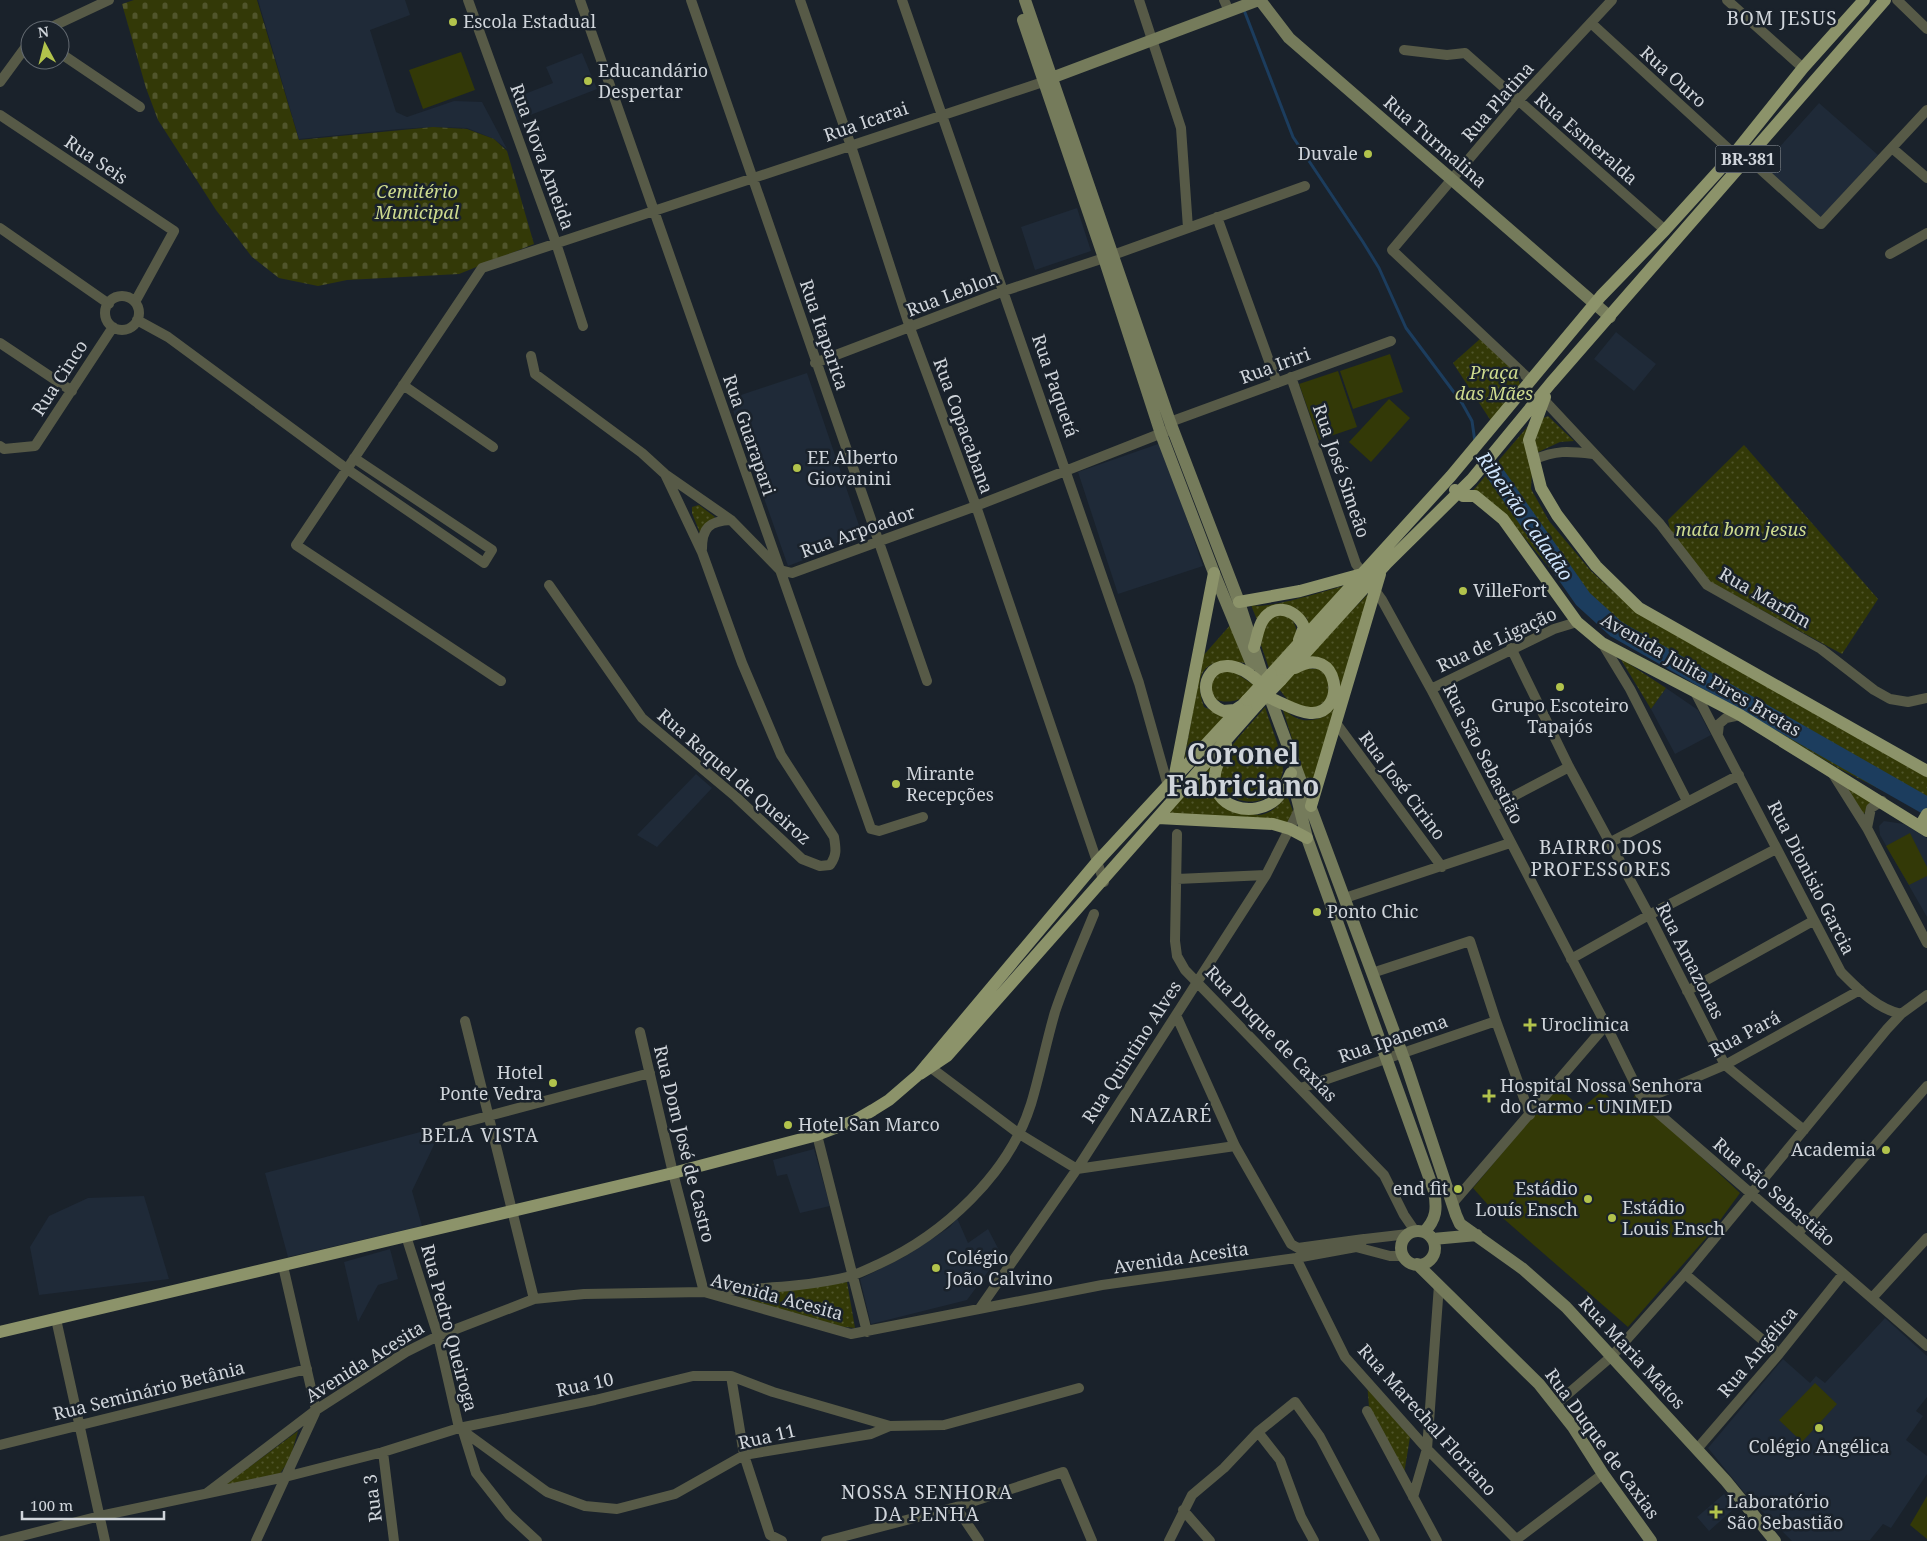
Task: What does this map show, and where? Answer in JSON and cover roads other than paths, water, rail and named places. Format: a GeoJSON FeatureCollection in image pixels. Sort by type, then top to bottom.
{"type":"FeatureCollection","features":[{"type":"Feature","properties":{"kind":"main road"},"geometry":{"type":"LineString","coordinates":[[1016,0],[1047,80],[1109,256],[1239,602],[1306,807],[1306,838],[1434,1190],[1436,1215],[1432,1224],[1402,1245],[1404,1256],[1408,1261],[1417,1264],[1427,1262],[1434,1254],[1420,1234]]}},
{"type":"Feature","properties":{"kind":"main road"},"geometry":{"type":"LineString","coordinates":[[1025,0],[1047,80]]}},
{"type":"Feature","properties":{"kind":"main road","name":"Rua Icarai"},"geometry":{"type":"LineString","coordinates":[[1047,80],[1154,40],[1229,7],[1259,0]]}},
{"type":"Feature","properties":{"kind":"main road","name":"Rua Turmalina"},"geometry":{"type":"LineString","coordinates":[[1259,0],[1289,38],[1610,316]]}},
{"type":"Feature","properties":{"kind":"main road","name":"BR-381"},"geometry":{"type":"LineString","coordinates":[[1451,476],[1594,304],[1734,154],[1803,68],[1864,0]]}},
{"type":"Feature","properties":{"kind":"main road","name":"BR-381"},"geometry":{"type":"LineString","coordinates":[[1461,495],[1551,383],[1885,0]]}},
{"type":"Feature","properties":{"kind":"main road"},"geometry":{"type":"LineString","coordinates":[[1109,256],[1161,434],[1306,807]]}},
{"type":"Feature","properties":{"kind":"main road","name":"Avenida Julita Pires Bretas"},"geometry":{"type":"LineString","coordinates":[[1551,383],[1529,440],[1533,460],[1541,488],[1557,515],[1596,566],[1639,608],[1927,771]]}},
{"type":"Feature","properties":{"kind":"main road"},"geometry":{"type":"LineString","coordinates":[[1295,646],[1369,582],[1451,476]]}},
{"type":"Feature","properties":{"kind":"main road"},"geometry":{"type":"LineString","coordinates":[[0,1332],[672,1173],[817,1134],[856,1120],[874,1110],[889,1100],[924,1069],[1096,863],[1171,782],[1249,703],[1280,675],[1443,508],[1461,495],[1454,490],[1451,476]]}},
{"type":"Feature","properties":{"kind":"main road","name":"Avenida Julita Pires Bretas"},"geometry":{"type":"LineString","coordinates":[[1461,495],[1475,496],[1503,519],[1577,622],[1602,642],[1740,715],[1882,801],[1925,822]]}},
{"type":"Feature","properties":{"kind":"main road"},"geometry":{"type":"LineString","coordinates":[[1171,782],[1214,573]]}},
{"type":"Feature","properties":{"kind":"main road"},"geometry":{"type":"LineString","coordinates":[[1239,602],[1300,591],[1369,582]]}},
{"type":"Feature","properties":{"kind":"main road"},"geometry":{"type":"LineString","coordinates":[[1306,807],[1336,723],[1369,582]]}},
{"type":"Feature","properties":{"kind":"main road"},"geometry":{"type":"LineString","coordinates":[[1254,647],[1265,618],[1278,610],[1285,610],[1295,614],[1304,627],[1303,633],[1280,675]]}},
{"type":"Feature","properties":{"kind":"main road"},"geometry":{"type":"LineString","coordinates":[[1270,698],[1310,713],[1321,712],[1330,704],[1334,693],[1334,681],[1330,670],[1317,663],[1308,662],[1280,675]]}},
{"type":"Feature","properties":{"kind":"main road"},"geometry":{"type":"LineString","coordinates":[[1249,703],[1230,711],[1217,709],[1207,691],[1209,676],[1218,668],[1234,666],[1245,669],[1258,681]]}},
{"type":"Feature","properties":{"kind":"main road"},"geometry":{"type":"LineString","coordinates":[[1249,703],[1230,736],[1215,774],[1221,797],[1228,806],[1242,809],[1265,806],[1275,800],[1291,772]]}},
{"type":"Feature","properties":{"kind":"main road"},"geometry":{"type":"LineString","coordinates":[[924,1069],[948,1056],[1104,882],[1230,736]]}},
{"type":"Feature","properties":{"kind":"main road","name":"Rua Maria Matos"},"geometry":{"type":"LineString","coordinates":[[1306,807],[1345,898],[1402,1054],[1460,1224],[1523,1269],[1612,1356],[1697,1450],[1774,1541]]}},
{"type":"Feature","properties":{"kind":"main road"},"geometry":{"type":"LineString","coordinates":[[1158,818],[1273,824],[1290,829],[1306,838]]}},
{"type":"Feature","properties":{"kind":"main road"},"geometry":{"type":"LineString","coordinates":[[1420,1234],[1452,1204]]}},
{"type":"Feature","properties":{"kind":"main road"},"geometry":{"type":"LineString","coordinates":[[1420,1234],[1477,1235]]}},
{"type":"Feature","properties":{"kind":"main road","name":"Rua Duque de Caxias"},"geometry":{"type":"LineString","coordinates":[[1417,1264],[1539,1384],[1651,1541]]}},
{"type":"Feature","properties":{"kind":"street"},"geometry":{"type":"LineString","coordinates":[[66,20],[109,0]]}},
{"type":"Feature","properties":{"kind":"street","name":"Rua Nova Ameida"},"geometry":{"type":"LineString","coordinates":[[468,0],[511,124],[556,243],[583,326]]}},
{"type":"Feature","properties":{"kind":"street","name":"Rua Guarapari"},"geometry":{"type":"LineString","coordinates":[[580,0],[871,829],[879,831],[922,817]]}},
{"type":"Feature","properties":{"kind":"street","name":"Rua Itaparica"},"geometry":{"type":"LineString","coordinates":[[691,0],[754,178],[815,363],[880,542],[927,681]]}},
{"type":"Feature","properties":{"kind":"street","name":"Rua Copacabana"},"geometry":{"type":"LineString","coordinates":[[800,0],[851,146],[910,328],[976,506],[1104,882]]}},
{"type":"Feature","properties":{"kind":"street","name":"Rua Paquetá"},"geometry":{"type":"LineString","coordinates":[[902,0],[1140,682],[1171,782]]}},
{"type":"Feature","properties":{"kind":"street"},"geometry":{"type":"LineString","coordinates":[[1139,0],[1154,40],[1181,128],[1188,228]]}},
{"type":"Feature","properties":{"kind":"street","name":"Rua Platina"},"geometry":{"type":"LineString","coordinates":[[1530,380],[1392,250],[1453,181],[1518,101],[1612,0]]}},
{"type":"Feature","properties":{"kind":"street"},"geometry":{"type":"LineString","coordinates":[[1727,0],[1803,68]]}},
{"type":"Feature","properties":{"kind":"street"},"geometry":{"type":"LineString","coordinates":[[1897,0],[1927,29]]}},
{"type":"Feature","properties":{"kind":"street","name":"Rua Ouro"},"geometry":{"type":"LineString","coordinates":[[1591,23],[1734,154]]}},
{"type":"Feature","properties":{"kind":"street","name":"Rua Esmeralda"},"geometry":{"type":"LineString","coordinates":[[1404,50],[1447,54],[1464,53],[1665,230]]}},
{"type":"Feature","properties":{"kind":"street"},"geometry":{"type":"LineString","coordinates":[[0,82],[20,55]]}},
{"type":"Feature","properties":{"kind":"street"},"geometry":{"type":"LineString","coordinates":[[70,59],[140,107]]}},
{"type":"Feature","properties":{"kind":"street","name":"Rua Icarai"},"geometry":{"type":"LineString","coordinates":[[403,386],[482,268],[1047,80]]}},
{"type":"Feature","properties":{"kind":"street"},"geometry":{"type":"LineString","coordinates":[[1748,158],[1821,224],[1927,110]]}},
{"type":"Feature","properties":{"kind":"street","name":"Rua Seis"},"geometry":{"type":"LineString","coordinates":[[0,115],[174,231],[135,302]]}},
{"type":"Feature","properties":{"kind":"street"},"geometry":{"type":"LineString","coordinates":[[1892,148],[1927,178]]}},
{"type":"Feature","properties":{"kind":"street","name":"Rua Leblon"},"geometry":{"type":"LineString","coordinates":[[815,363],[1004,291],[1109,256],[1305,186]]}},
{"type":"Feature","properties":{"kind":"street"},"geometry":{"type":"LineString","coordinates":[[1217,217],[1276,383]]}},
{"type":"Feature","properties":{"kind":"street"},"geometry":{"type":"LineString","coordinates":[[0,228],[108,304]]}},
{"type":"Feature","properties":{"kind":"street"},"geometry":{"type":"LineString","coordinates":[[1890,254],[1927,233]]}},
{"type":"Feature","properties":{"kind":"street"},"geometry":{"type":"LineString","coordinates":[[119,297],[130,298],[135,302],[139,312],[137,320],[126,330],[113,327],[106,317],[108,304],[119,297]]}},
{"type":"Feature","properties":{"kind":"street"},"geometry":{"type":"LineString","coordinates":[[137,320],[168,337],[347,469],[484,563],[492,550],[354,458]]}},
{"type":"Feature","properties":{"kind":"street","name":"Rua Cinco"},"geometry":{"type":"LineString","coordinates":[[0,446],[4,449],[35,446],[113,327]]}},
{"type":"Feature","properties":{"kind":"street","name":"Rua Iriri"},"geometry":{"type":"LineString","coordinates":[[1172,426],[1276,383],[1391,341]]}},
{"type":"Feature","properties":{"kind":"street"},"geometry":{"type":"LineString","coordinates":[[0,344],[72,392]]}},
{"type":"Feature","properties":{"kind":"street","name":"Rua Arpoador"},"geometry":{"type":"LineString","coordinates":[[531,356],[535,374],[642,453],[665,474],[731,520],[780,570],[792,573],[976,506],[1161,434],[1172,426]]}},
{"type":"Feature","properties":{"kind":"street","name":"Rua José Simeão"},"geometry":{"type":"LineString","coordinates":[[1291,378],[1356,564],[1369,582]]}},
{"type":"Feature","properties":{"kind":"street"},"geometry":{"type":"LineString","coordinates":[[493,447],[403,386],[296,545],[501,681]]}},
{"type":"Feature","properties":{"kind":"street"},"geometry":{"type":"LineString","coordinates":[[1532,407],[1544,400]]}},
{"type":"Feature","properties":{"kind":"street","name":"Rua Marfim"},"geometry":{"type":"LineString","coordinates":[[1544,400],[1660,524],[1707,585],[1821,650],[1874,690],[1890,699],[1908,702],[1927,698]]}},
{"type":"Feature","properties":{"kind":"street"},"geometry":{"type":"LineString","coordinates":[[1533,460],[1551,452],[1572,451],[1593,454]]}},
{"type":"Feature","properties":{"kind":"street","name":"Rua Raquel de Queiroz"},"geometry":{"type":"LineString","coordinates":[[549,585],[642,718],[736,798],[802,859],[820,866],[830,865],[837,850],[834,837],[781,754],[742,663],[702,552],[665,474]]}},
{"type":"Feature","properties":{"kind":"street"},"geometry":{"type":"LineString","coordinates":[[702,552],[702,535],[710,525],[721,520],[731,520]]}},
{"type":"Feature","properties":{"kind":"street","name":"Rua São Sebastião"},"geometry":{"type":"LineString","coordinates":[[1369,582],[1431,689],[1643,1100],[1927,1346]]}},
{"type":"Feature","properties":{"kind":"street","name":"Rua de Ligação"},"geometry":{"type":"LineString","coordinates":[[1431,689],[1511,648],[1554,629],[1577,622]]}},
{"type":"Feature","properties":{"kind":"street"},"geometry":{"type":"LineString","coordinates":[[1602,642],[1630,689],[1687,801]]}},
{"type":"Feature","properties":{"kind":"street","name":"Rua Amazonas"},"geometry":{"type":"LineString","coordinates":[[1511,648],[1569,766],[1649,914],[1725,1065],[1804,1130]]}},
{"type":"Feature","properties":{"kind":"street","name":"Rua Dionisio Garcia"},"geometry":{"type":"LineString","coordinates":[[1694,690],[1841,972],[1860,990],[1885,1009],[1901,1014]]}},
{"type":"Feature","properties":{"kind":"street"},"geometry":{"type":"LineString","coordinates":[[1718,733],[1718,724],[1726,718],[1740,715]]}},
{"type":"Feature","properties":{"kind":"street","name":"Rua José Cirino"},"geometry":{"type":"LineString","coordinates":[[1336,723],[1442,867]]}},
{"type":"Feature","properties":{"kind":"street"},"geometry":{"type":"LineString","coordinates":[[1493,807],[1569,766]]}},
{"type":"Feature","properties":{"kind":"street"},"geometry":{"type":"LineString","coordinates":[[1831,770],[1867,828],[1927,943]]}},
{"type":"Feature","properties":{"kind":"street"},"geometry":{"type":"LineString","coordinates":[[1609,842],[1739,775]]}},
{"type":"Feature","properties":{"kind":"street"},"geometry":{"type":"LineString","coordinates":[[1867,828],[1872,808],[1882,801]]}},
{"type":"Feature","properties":{"kind":"street","name":"Rua Quintino Alves"},"geometry":{"type":"LineString","coordinates":[[980,1308],[1077,1169],[1266,875],[1290,829],[1306,807]]}},
{"type":"Feature","properties":{"kind":"street","name":"Rua Duque de Caxias"},"geometry":{"type":"LineString","coordinates":[[1177,834],[1177,879],[1174,922],[1177,956],[1185,970],[1384,1174],[1404,1215],[1420,1234]]}},
{"type":"Feature","properties":{"kind":"street"},"geometry":{"type":"LineString","coordinates":[[1345,898],[1510,843]]}},
{"type":"Feature","properties":{"kind":"street"},"geometry":{"type":"LineString","coordinates":[[1571,959],[1649,914],[1776,849]]}},
{"type":"Feature","properties":{"kind":"street"},"geometry":{"type":"LineString","coordinates":[[1177,879],[1266,875]]}},
{"type":"Feature","properties":{"kind":"street"},"geometry":{"type":"LineString","coordinates":[[704,1292],[791,1285],[852,1276],[905,1252],[948,1222],[988,1181],[1018,1134],[1031,1104],[1042,1056],[1056,1010],[1094,914]]}},
{"type":"Feature","properties":{"kind":"street"},"geometry":{"type":"LineString","coordinates":[[1688,991],[1813,921]]}},
{"type":"Feature","properties":{"kind":"street"},"geometry":{"type":"LineString","coordinates":[[1372,973],[1470,941],[1530,1115]]}},
{"type":"Feature","properties":{"kind":"street","name":"Rua Pará"},"geometry":{"type":"LineString","coordinates":[[1643,1100],[1725,1065],[1860,990]]}},
{"type":"Feature","properties":{"kind":"street"},"geometry":{"type":"LineString","coordinates":[[1555,1404],[1612,1356],[1684,1274],[1901,1014],[1927,995]]}},
{"type":"Feature","properties":{"kind":"street"},"geometry":{"type":"LineString","coordinates":[[1176,1015],[1235,1146],[1291,1244],[1298,1248],[1420,1234]]}},
{"type":"Feature","properties":{"kind":"street"},"geometry":{"type":"LineString","coordinates":[[465,1021],[534,1299]]}},
{"type":"Feature","properties":{"kind":"street","name":"Rua Ipanema"},"geometry":{"type":"LineString","coordinates":[[1300,1088],[1496,1021]]}},
{"type":"Feature","properties":{"kind":"street"},"geometry":{"type":"LineString","coordinates":[[1452,1204],[1606,1025]]}},
{"type":"Feature","properties":{"kind":"street","name":"Rua Dom José de Castro"},"geometry":{"type":"LineString","coordinates":[[640,1032],[672,1173],[704,1292]]}},
{"type":"Feature","properties":{"kind":"street"},"geometry":{"type":"LineString","coordinates":[[924,1069],[1018,1134],[1077,1169],[1235,1146]]}},
{"type":"Feature","properties":{"kind":"street"},"geometry":{"type":"LineString","coordinates":[[447,1127],[650,1073]]}},
{"type":"Feature","properties":{"kind":"street"},"geometry":{"type":"LineString","coordinates":[[1798,1233],[1927,1086]]}},
{"type":"Feature","properties":{"kind":"street"},"geometry":{"type":"LineString","coordinates":[[817,1134],[867,1332]]}},
{"type":"Feature","properties":{"kind":"street","name":"Rua Pedro Queiroga"},"geometry":{"type":"LineString","coordinates":[[406,1236],[438,1336],[461,1429],[476,1472],[509,1515],[537,1541]]}},
{"type":"Feature","properties":{"kind":"street"},"geometry":{"type":"LineString","coordinates":[[1872,1298],[1927,1238]]}},
{"type":"Feature","properties":{"kind":"street"},"geometry":{"type":"LineString","coordinates":[[1356,1247],[1365,1239]]}},
{"type":"Feature","properties":{"kind":"street","name":"Avenida Acesita"},"geometry":{"type":"LineString","coordinates":[[207,1493],[316,1410],[406,1352],[438,1336],[534,1299],[584,1294],[704,1292],[823,1328],[851,1334],[1102,1285],[1296,1258],[1356,1247],[1390,1256],[1404,1256]]}},
{"type":"Feature","properties":{"kind":"street","name":"Rua Marechal Floriano"},"geometry":{"type":"LineString","coordinates":[[1296,1258],[1345,1356],[1427,1449],[1518,1540]]}},
{"type":"Feature","properties":{"kind":"street"},"geometry":{"type":"LineString","coordinates":[[256,1541],[316,1410],[283,1266]]}},
{"type":"Feature","properties":{"kind":"street"},"geometry":{"type":"LineString","coordinates":[[1684,1274],[1779,1354]]}},
{"type":"Feature","properties":{"kind":"street","name":"Rua Angélica"},"geometry":{"type":"LineString","coordinates":[[1697,1450],[1779,1354],[1843,1274]]}},
{"type":"Feature","properties":{"kind":"street"},"geometry":{"type":"LineString","coordinates":[[1412,1497],[1427,1449],[1439,1285]]}},
{"type":"Feature","properties":{"kind":"street"},"geometry":{"type":"LineString","coordinates":[[56,1319],[105,1541]]}},
{"type":"Feature","properties":{"kind":"street","name":"Rua Seminário Betânia"},"geometry":{"type":"LineString","coordinates":[[0,1445],[307,1369]]}},
{"type":"Feature","properties":{"kind":"street","name":"Rua 10"},"geometry":{"type":"LineString","coordinates":[[2,1541],[100,1516],[285,1477],[383,1452],[461,1429],[595,1400],[693,1376],[731,1376],[773,1392],[890,1426]]}},
{"type":"Feature","properties":{"kind":"street"},"geometry":{"type":"LineString","coordinates":[[731,1376],[744,1455],[770,1535],[782,1541]]}},
{"type":"Feature","properties":{"kind":"street","name":"Rua 11"},"geometry":{"type":"LineString","coordinates":[[461,1429],[547,1492],[585,1506],[617,1509],[675,1494],[744,1455],[871,1434],[890,1426],[944,1425],[1078,1388]]}},
{"type":"Feature","properties":{"kind":"street"},"geometry":{"type":"LineString","coordinates":[[1169,1541],[1192,1495],[1224,1468],[1258,1432],[1295,1402],[1320,1438],[1375,1541]]}},
{"type":"Feature","properties":{"kind":"street"},"geometry":{"type":"LineString","coordinates":[[1367,1411],[1437,1541]]}},
{"type":"Feature","properties":{"kind":"street"},"geometry":{"type":"LineString","coordinates":[[1258,1432],[1280,1460],[1301,1517],[1314,1541]]}},
{"type":"Feature","properties":{"kind":"street","name":"Rua 3"},"geometry":{"type":"LineString","coordinates":[[383,1452],[394,1541]]}},
{"type":"Feature","properties":{"kind":"street"},"geometry":{"type":"LineString","coordinates":[[826,1541],[956,1507],[1063,1472],[1092,1541]]}},
{"type":"Feature","properties":{"kind":"street"},"geometry":{"type":"LineString","coordinates":[[1518,1540],[1603,1474]]}},
{"type":"Feature","properties":{"kind":"street"},"geometry":{"type":"LineString","coordinates":[[956,1507],[979,1541]]}},
{"type":"Feature","properties":{"kind":"street"},"geometry":{"type":"LineString","coordinates":[[1183,1510],[1210,1541]]}},
{"type":"Feature","properties":{"kind":"waterway","name":"Ribeirão Caladão"},"geometry":{"type":"LineString","coordinates":[[1244,10],[1293,137],[1379,268],[1406,328],[1462,403],[1472,421],[1475,442]]}},
{"type":"Feature","properties":{"kind":"waterway","name":"Ribeirão Caladão"},"geometry":{"type":"LineString","coordinates":[[1488,464],[1497,476]]}},
{"type":"Feature","properties":{"kind":"waterway","name":"Ribeirão Caladão"},"geometry":{"type":"LineString","coordinates":[[1497,476],[1583,599],[1616,629],[1927,806]]}},
{"type":"Feature","properties":{"kind":"place","name":"Escola Estadual"},"geometry":{"type":"Point","coordinates":[453,22]}},
{"type":"Feature","properties":{"kind":"place","name":"Educandário Despertar"},"geometry":{"type":"Point","coordinates":[588,81]}},
{"type":"Feature","properties":{"kind":"place","name":"Duvale"},"geometry":{"type":"Point","coordinates":[1368,154]}},
{"type":"Feature","properties":{"kind":"place","name":"EE Alberto Giovanini"},"geometry":{"type":"Point","coordinates":[797,468]}},
{"type":"Feature","properties":{"kind":"place","name":"VilleFort"},"geometry":{"type":"Point","coordinates":[1463,591]}},
{"type":"Feature","properties":{"kind":"place","name":"Grupo Escoteiro Tapajós"},"geometry":{"type":"Point","coordinates":[1560,687]}},
{"type":"Feature","properties":{"kind":"place","name":"Mirante Recepções"},"geometry":{"type":"Point","coordinates":[896,784]}},
{"type":"Feature","properties":{"kind":"place","name":"Ponto Chic"},"geometry":{"type":"Point","coordinates":[1317,912]}},
{"type":"Feature","properties":{"kind":"place","name":"Uroclinica"},"geometry":{"type":"Point","coordinates":[1530,1025]}},
{"type":"Feature","properties":{"kind":"place","name":"Hotel Ponte Vedra"},"geometry":{"type":"Point","coordinates":[553,1083]}},
{"type":"Feature","properties":{"kind":"place","name":"Hospital Nossa Senhora do Carmo - UNIMED"},"geometry":{"type":"Point","coordinates":[1489,1096]}},
{"type":"Feature","properties":{"kind":"place","name":"Hotel San Marco"},"geometry":{"type":"Point","coordinates":[788,1125]}},
{"type":"Feature","properties":{"kind":"place","name":"Academia"},"geometry":{"type":"Point","coordinates":[1886,1150]}},
{"type":"Feature","properties":{"kind":"place","name":"end fit"},"geometry":{"type":"Point","coordinates":[1458,1189]}},
{"type":"Feature","properties":{"kind":"place","name":"Estádio Louís Ensch"},"geometry":{"type":"Point","coordinates":[1588,1199]}},
{"type":"Feature","properties":{"kind":"place","name":"Estádio Louis Ensch"},"geometry":{"type":"Point","coordinates":[1612,1218]}},
{"type":"Feature","properties":{"kind":"place","name":"Colégio João Calvino"},"geometry":{"type":"Point","coordinates":[936,1268]}},
{"type":"Feature","properties":{"kind":"place","name":"Colégio Angélica"},"geometry":{"type":"Point","coordinates":[1819,1428]}},
{"type":"Feature","properties":{"kind":"place","name":"Laboratório São Sebastião"},"geometry":{"type":"Point","coordinates":[1716,1512]}},
{"type":"Feature","properties":{"kind":"district","name":"BOM JESUS"},"geometry":{"type":"Point","coordinates":[1782,18]}},
{"type":"Feature","properties":{"kind":"district","name":"Coronel Fabriciano"},"geometry":{"type":"Point","coordinates":[1243,770]}},
{"type":"Feature","properties":{"kind":"district","name":"BAIRRO DOS PROFESSORES"},"geometry":{"type":"Point","coordinates":[1601,858]}},
{"type":"Feature","properties":{"kind":"district","name":"NAZARÉ"},"geometry":{"type":"Point","coordinates":[1171,1115]}},
{"type":"Feature","properties":{"kind":"district","name":"BELA VISTA"},"geometry":{"type":"Point","coordinates":[480,1135]}},
{"type":"Feature","properties":{"kind":"district","name":"NOSSA SENHORA DA PENHA"},"geometry":{"type":"Point","coordinates":[927,1503]}},
{"type":"Feature","properties":{"kind":"park label","name":"Cemitério Municipal"},"geometry":{"type":"Point","coordinates":[417,202]}},
{"type":"Feature","properties":{"kind":"park label","name":"Praça das Mães"},"geometry":{"type":"Point","coordinates":[1494,383]}},
{"type":"Feature","properties":{"kind":"park label","name":"mata bom jesus"},"geometry":{"type":"Point","coordinates":[1741,530]}}]}
